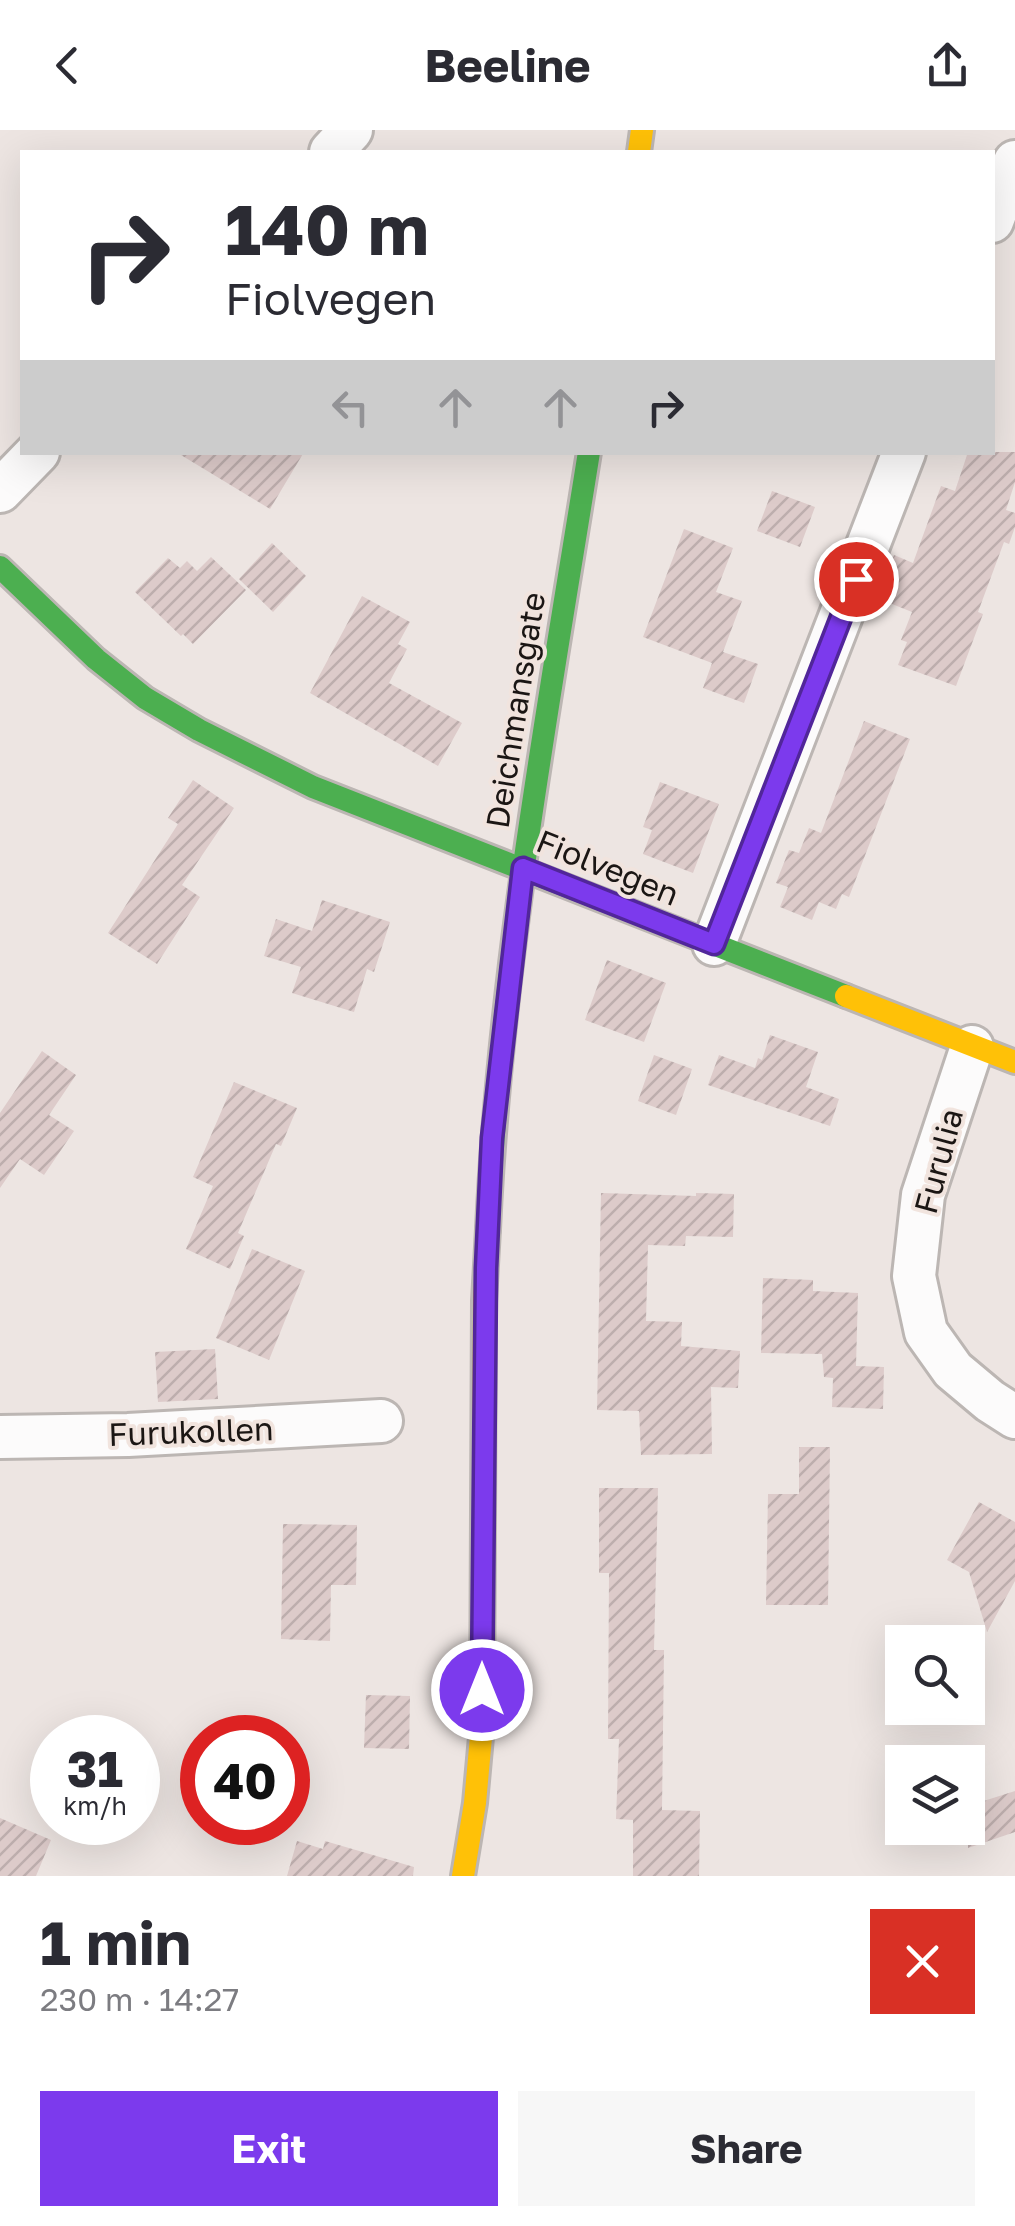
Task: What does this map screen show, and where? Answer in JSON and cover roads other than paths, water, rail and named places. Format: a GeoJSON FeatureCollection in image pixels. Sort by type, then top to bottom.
{"type":"FeatureCollection","features":[{"type":"Feature","properties":{"kind":"street"},"geometry":{"type":"LineString","coordinates":[[334,150],[351,130]]}},
{"type":"Feature","properties":{"kind":"street"},"geometry":{"type":"LineString","coordinates":[[995,213],[1015,162]]}},
{"type":"Feature","properties":{"kind":"street"},"geometry":{"type":"LineString","coordinates":[[0,491],[35,455]]}},
{"type":"Feature","properties":{"kind":"street","name":"Deichmansgate"},"geometry":{"type":"LineString","coordinates":[[463,1876],[476,1803],[482,1726],[484,1301],[492,1138],[523,868],[589,455]]}},
{"type":"Feature","properties":{"kind":"street"},"geometry":{"type":"LineString","coordinates":[[714,944],[903,455]]}},
{"type":"Feature","properties":{"kind":"street","name":"Fiolvegen"},"geometry":{"type":"LineString","coordinates":[[0,567],[96,659],[145,698],[198,730],[313,787],[1015,1062]]}},
{"type":"Feature","properties":{"kind":"street","name":"Furulia"},"geometry":{"type":"LineString","coordinates":[[972,1047],[924,1195],[914,1276],[926,1332],[954,1370],[1015,1418]]}},
{"type":"Feature","properties":{"kind":"street","name":"Furukollen"},"geometry":{"type":"LineString","coordinates":[[0,1437],[221,1431],[381,1421]]}}]}
